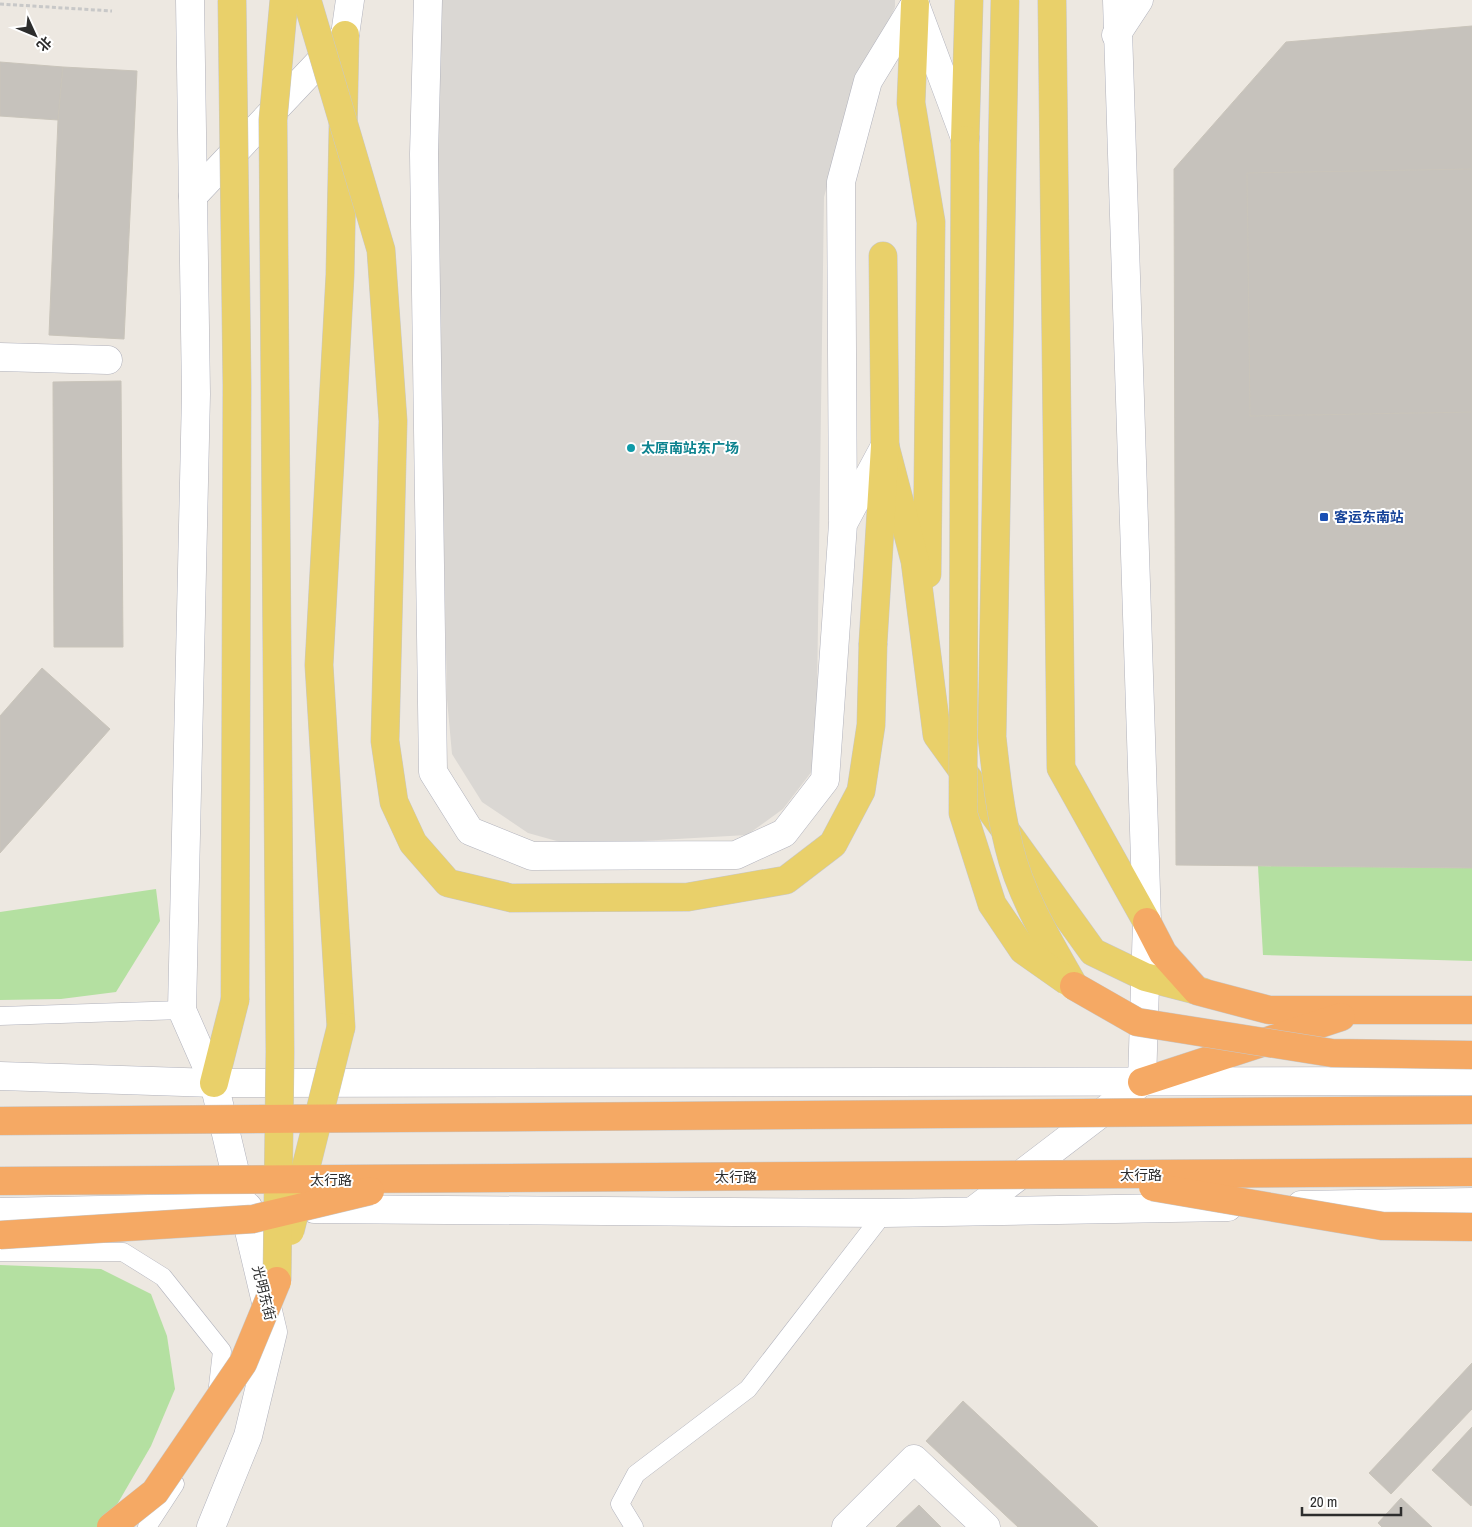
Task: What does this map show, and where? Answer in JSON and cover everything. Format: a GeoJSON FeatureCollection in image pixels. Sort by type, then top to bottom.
{"type":"FeatureCollection","features":[{"type":"Feature","properties":{"kind":"highway"},"geometry":{"type":"LineString","coordinates":[[1147,922],[1164,953],[1197,990],[1269,1010],[1472,1010]]}},
{"type":"Feature","properties":{"kind":"highway"},"geometry":{"type":"LineString","coordinates":[[1074,986],[1137,1022],[1332,1053],[1472,1055]]}},
{"type":"Feature","properties":{"kind":"highway"},"geometry":{"type":"LineString","coordinates":[[1142,1082],[1364,1010]]}},
{"type":"Feature","properties":{"kind":"highway"},"geometry":{"type":"LineString","coordinates":[[0,1121],[1472,1110]]}},
{"type":"Feature","properties":{"kind":"highway","name":"太行路"},"geometry":{"type":"LineString","coordinates":[[0,1181],[416,1180],[1472,1172]]}},
{"type":"Feature","properties":{"kind":"highway"},"geometry":{"type":"LineString","coordinates":[[1082,1175],[1382,1226],[1472,1227]]}},
{"type":"Feature","properties":{"kind":"highway"},"geometry":{"type":"LineString","coordinates":[[0,1236],[253,1219],[416,1180]]}},
{"type":"Feature","properties":{"kind":"highway"},"geometry":{"type":"LineString","coordinates":[[111,1527],[155,1492],[243,1363],[277,1281]]}},
{"type":"Feature","properties":{"kind":"main road"},"geometry":{"type":"LineString","coordinates":[[170,0],[190,12],[196,394],[182,1010]]}},
{"type":"Feature","properties":{"kind":"main road"},"geometry":{"type":"LineString","coordinates":[[214,1083],[235,1000],[237,385],[232,0]]}},
{"type":"Feature","properties":{"kind":"main road"},"geometry":{"type":"LineString","coordinates":[[277,1281],[280,1052],[273,120],[284,0]]}},
{"type":"Feature","properties":{"kind":"main road"},"geometry":{"type":"LineString","coordinates":[[307,0],[381,250],[393,421],[385,741],[394,802],[413,843],[448,883],[512,898],[688,897],[786,880],[833,844],[861,791],[871,725],[873,643],[885,446],[883,256]]}},
{"type":"Feature","properties":{"kind":"main road"},"geometry":{"type":"LineString","coordinates":[[277,1281],[340,1027],[319,665],[340,275],[345,35],[350,0]]}},
{"type":"Feature","properties":{"kind":"main road"},"geometry":{"type":"LineString","coordinates":[[428,0],[424,154],[433,772],[470,831],[532,856],[736,854],[784,833],[825,780],[843,524],[841,182],[868,81],[915,2]]}},
{"type":"Feature","properties":{"kind":"main road"},"geometry":{"type":"LineString","coordinates":[[969,0],[965,140],[963,813],[992,904],[1023,950],[1074,986]]}},
{"type":"Feature","properties":{"kind":"main road"},"geometry":{"type":"LineString","coordinates":[[1005,0],[992,737],[999,797],[1009,848],[1035,917],[1074,986]]}},
{"type":"Feature","properties":{"kind":"main road"},"geometry":{"type":"LineString","coordinates":[[1052,0],[1061,768],[1147,922]]}},
{"type":"Feature","properties":{"kind":"main road"},"geometry":{"type":"LineString","coordinates":[[1117,0],[1116,35],[1147,922],[1142,1082]]}},
{"type":"Feature","properties":{"kind":"main road"},"geometry":{"type":"LineString","coordinates":[[1116,35],[1139,0]]}},
{"type":"Feature","properties":{"kind":"main road"},"geometry":{"type":"LineString","coordinates":[[915,2],[965,140]]}},
{"type":"Feature","properties":{"kind":"main road"},"geometry":{"type":"LineString","coordinates":[[915,2],[911,103],[931,222],[930,460],[926,645]]}},
{"type":"Feature","properties":{"kind":"main road"},"geometry":{"type":"LineString","coordinates":[[193,196],[345,35]]}},
{"type":"Feature","properties":{"kind":"main road"},"geometry":{"type":"LineString","coordinates":[[0,357],[108,360]]}},
{"type":"Feature","properties":{"kind":"main road"},"geometry":{"type":"LineString","coordinates":[[843,524],[885,446]]}},
{"type":"Feature","properties":{"kind":"main road"},"geometry":{"type":"LineString","coordinates":[[885,446],[915,561],[937,735],[1093,952],[1145,977],[1203,992]]}},
{"type":"Feature","properties":{"kind":"main road","name":"光明东街"},"geometry":{"type":"LineString","coordinates":[[182,1010],[214,1083],[274,1332],[248,1436],[211,1527]]}},
{"type":"Feature","properties":{"kind":"main road"},"geometry":{"type":"LineString","coordinates":[[0,1076],[214,1083],[1472,1082]]}},
{"type":"Feature","properties":{"kind":"main road"},"geometry":{"type":"LineString","coordinates":[[973,1211],[1142,1082]]}},
{"type":"Feature","properties":{"kind":"main road"},"geometry":{"type":"LineString","coordinates":[[0,1212],[243,1207],[402,1210],[884,1213],[1472,1202]]}},
{"type":"Feature","properties":{"kind":"main road"},"geometry":{"type":"LineString","coordinates":[[846,1527],[914,1459],[986,1527]]}},
{"type":"Feature","properties":{"kind":"lane"},"geometry":{"type":"LineString","coordinates":[[0,1016],[182,1010]]}},
{"type":"Feature","properties":{"kind":"lane"},"geometry":{"type":"LineString","coordinates":[[634,1527],[620,1504],[636,1474],[748,1389],[884,1213]]}},
{"type":"Feature","properties":{"kind":"lane"},"geometry":{"type":"LineString","coordinates":[[0,1252],[123,1252],[163,1277],[222,1351],[214,1424],[147,1527]]}},
{"type":"Feature","properties":{"kind":"path"},"geometry":{"type":"LineString","coordinates":[[0,4],[112,12]]}},
{"type":"Feature","properties":{"kind":"green space"},"geometry":{"type":"Polygon","coordinates":[[[1258,866],[1472,868],[1472,961],[1263,955],[1258,866]]]}},
{"type":"Feature","properties":{"kind":"green space"},"geometry":{"type":"Polygon","coordinates":[[[156,889],[160,921],[116,992],[61,999],[0,1000],[0,912],[156,889]]]}},
{"type":"Feature","properties":{"kind":"green space"},"geometry":{"type":"Polygon","coordinates":[[[0,1265],[101,1269],[151,1294],[167,1336],[175,1389],[151,1446],[104,1527],[0,1527],[0,1265]]]}},
{"type":"Feature","properties":{"kind":"shaded area","name":"太原南站东广场"},"geometry":{"type":"Polygon","coordinates":[[[433,0],[895,0],[895,7],[846,117],[824,197],[816,766],[783,809],[747,835],[571,845],[528,833],[482,802],[452,754],[447,699],[433,0]]]}},
{"type":"Feature","properties":{"kind":"building","name":"客运东南站"},"geometry":{"type":"Polygon","coordinates":[[[1472,26],[1472,868],[1176,865],[1174,169],[1286,42],[1472,26]]]}},
{"type":"Feature","properties":{"kind":"building"},"geometry":{"type":"Polygon","coordinates":[[[0,62],[63,67],[58,120],[0,116],[0,62]]]}},
{"type":"Feature","properties":{"kind":"building"},"geometry":{"type":"Polygon","coordinates":[[[63,67],[137,71],[124,339],[49,335],[58,120],[63,67]]]}},
{"type":"Feature","properties":{"kind":"building"},"geometry":{"type":"Polygon","coordinates":[[[1472,169],[1472,412],[1250,416],[1247,173],[1472,169]]]}},
{"type":"Feature","properties":{"kind":"building"},"geometry":{"type":"Polygon","coordinates":[[[121,381],[123,647],[54,647],[53,382],[121,381]]]}},
{"type":"Feature","properties":{"kind":"building"},"geometry":{"type":"Polygon","coordinates":[[[42,668],[110,729],[0,853],[0,716],[42,668]]]}},
{"type":"Feature","properties":{"kind":"building"},"geometry":{"type":"Polygon","coordinates":[[[1472,1363],[1472,1409],[1391,1494],[1369,1473],[1472,1363]]]}},
{"type":"Feature","properties":{"kind":"building"},"geometry":{"type":"Polygon","coordinates":[[[963,1401],[1098,1527],[1018,1527],[926,1441],[963,1401]]]}},
{"type":"Feature","properties":{"kind":"building"},"geometry":{"type":"Polygon","coordinates":[[[1472,1427],[1472,1504],[1471,1506],[1432,1470],[1472,1427]]]}},
{"type":"Feature","properties":{"kind":"building"},"geometry":{"type":"Polygon","coordinates":[[[1401,1498],[1432,1527],[1382,1527],[1378,1523],[1401,1498]]]}},
{"type":"Feature","properties":{"kind":"building"},"geometry":{"type":"Polygon","coordinates":[[[919,1505],[941,1527],[896,1527],[919,1505]]]}},
{"type":"Feature","properties":{"kind":"place","name":"太原南站东广场"},"geometry":{"type":"Point","coordinates":[631,448]}},
{"type":"Feature","properties":{"kind":"place","name":"客运东南站"},"geometry":{"type":"Point","coordinates":[1324,517]}}]}
